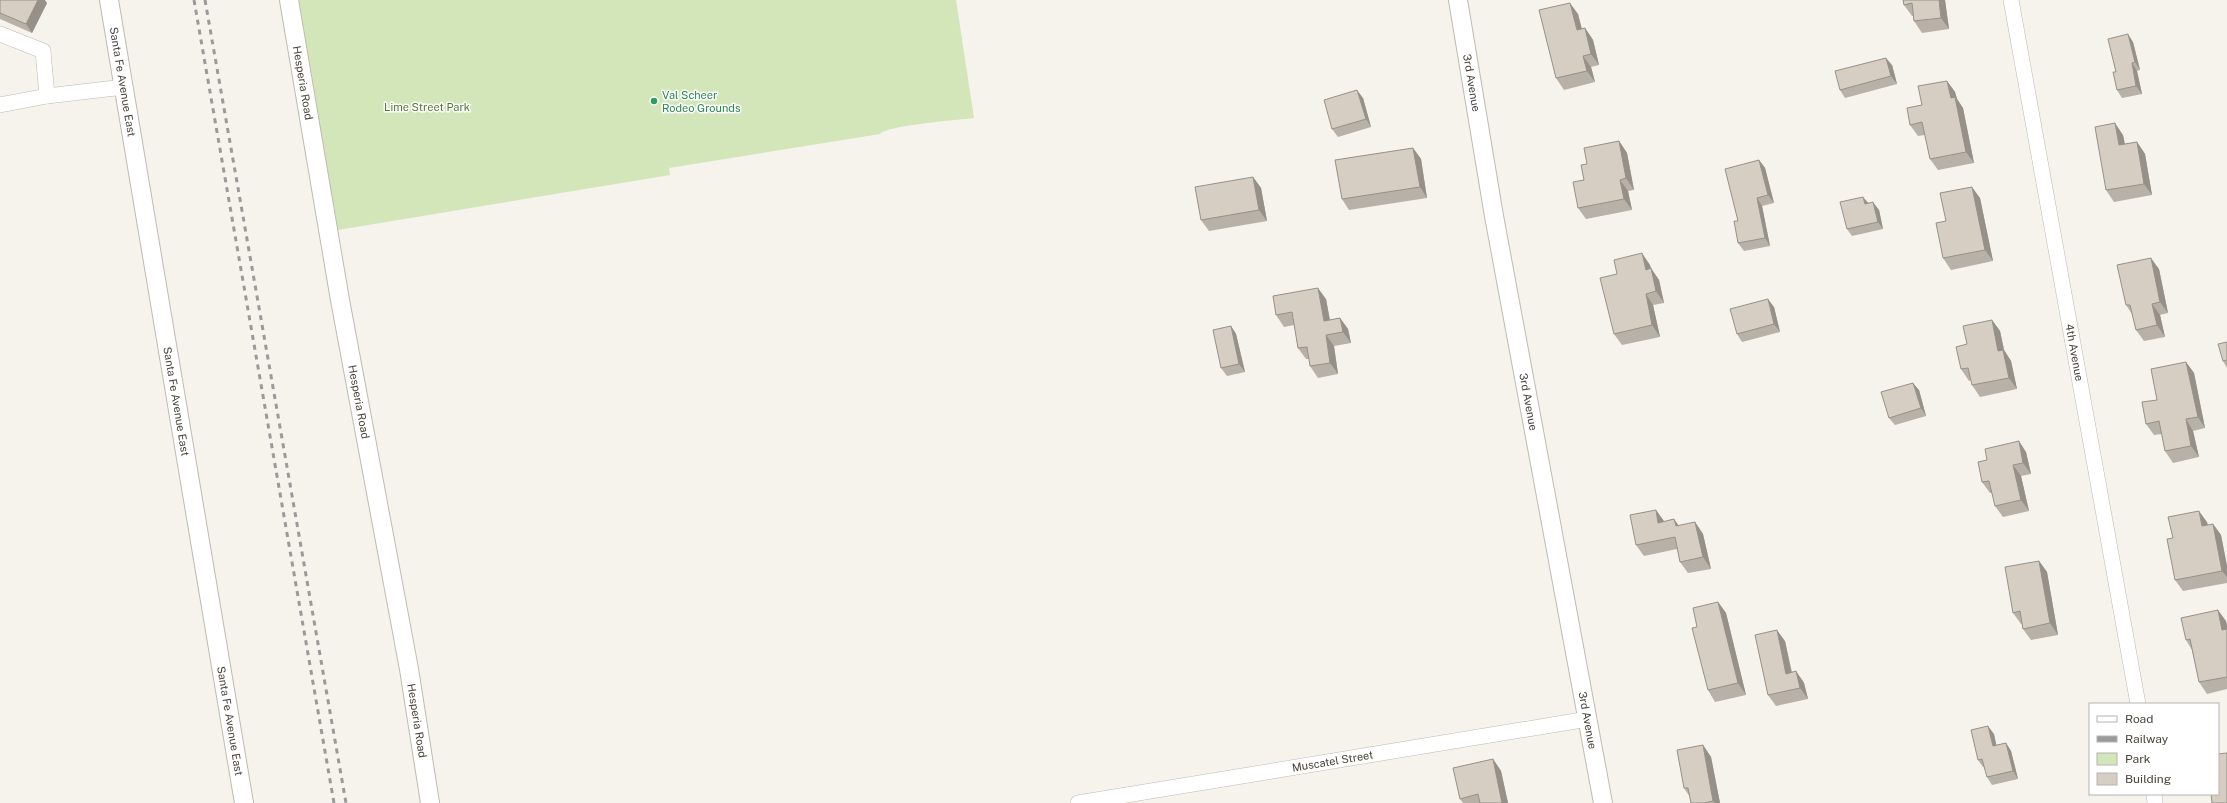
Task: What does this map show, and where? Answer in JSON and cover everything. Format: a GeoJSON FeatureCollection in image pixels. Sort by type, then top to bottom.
{"type":"FeatureCollection","features":[{"type":"Feature","properties":{"kind":"street","name":"Santa Fe Avenue East"},"geometry":{"type":"LineString","coordinates":[[109,0],[244,803]]}},
{"type":"Feature","properties":{"kind":"street","name":"Hesperia Road"},"geometry":{"type":"LineString","coordinates":[[289,0],[340,300],[409,669],[430,803]]}},
{"type":"Feature","properties":{"kind":"street","name":"3rd Avenue"},"geometry":{"type":"LineString","coordinates":[[1458,0],[1494,216],[1603,803]]}},
{"type":"Feature","properties":{"kind":"street","name":"4th Avenue"},"geometry":{"type":"LineString","coordinates":[[2011,0],[2138,703]]}},
{"type":"Feature","properties":{"kind":"street"},"geometry":{"type":"LineString","coordinates":[[0,34],[43,51],[47,96]]}},
{"type":"Feature","properties":{"kind":"street"},"geometry":{"type":"LineString","coordinates":[[0,104],[47,96],[124,87]]}},
{"type":"Feature","properties":{"kind":"street","name":"Muscatel Street"},"geometry":{"type":"LineString","coordinates":[[1078,803],[1588,718]]}},
{"type":"Feature","properties":{"kind":"green space","name":"Lime Street Park"},"geometry":{"type":"Polygon","coordinates":[[[298,0],[956,0],[974,118],[896,128],[880,134],[669,168],[670,175],[338,230],[298,0]]]}},
{"type":"Feature","properties":{"kind":"building"},"geometry":{"type":"Polygon","coordinates":[[[0,0],[38,0],[26,24],[0,13],[0,0]]]}},
{"type":"Feature","properties":{"kind":"building"},"geometry":{"type":"Polygon","coordinates":[[[1903,0],[1939,0],[1941,18],[1914,21],[1912,3],[1904,5],[1903,0]]]}},
{"type":"Feature","properties":{"kind":"building"},"geometry":{"type":"Polygon","coordinates":[[[1570,3],[1577,30],[1585,28],[1591,54],[1583,56],[1587,71],[1556,78],[1539,10],[1570,3]]]}},
{"type":"Feature","properties":{"kind":"building"},"geometry":{"type":"Polygon","coordinates":[[[2128,34],[2135,62],[2132,63],[2136,86],[2117,90],[2113,72],[2116,72],[2108,39],[2128,34]]]}},
{"type":"Feature","properties":{"kind":"building"},"geometry":{"type":"Polygon","coordinates":[[[1886,58],[1891,76],[1840,90],[1835,71],[1886,58]]]}},
{"type":"Feature","properties":{"kind":"building"},"geometry":{"type":"Polygon","coordinates":[[[1947,81],[1951,98],[1955,97],[1966,152],[1930,159],[1922,122],[1910,125],[1907,108],[1922,105],[1918,86],[1947,81]]]}},
{"type":"Feature","properties":{"kind":"building"},"geometry":{"type":"Polygon","coordinates":[[[1357,90],[1366,119],[1332,129],[1324,100],[1357,90]]]}},
{"type":"Feature","properties":{"kind":"building"},"geometry":{"type":"Polygon","coordinates":[[[2115,123],[2119,145],[2137,142],[2144,184],[2106,190],[2095,127],[2115,123]]]}},
{"type":"Feature","properties":{"kind":"building"},"geometry":{"type":"Polygon","coordinates":[[[1619,141],[1626,178],[1620,180],[1624,199],[1578,208],[1573,182],[1584,180],[1581,165],[1587,164],[1584,148],[1619,141]]]}},
{"type":"Feature","properties":{"kind":"building"},"geometry":{"type":"Polygon","coordinates":[[[1413,148],[1420,187],[1342,199],[1335,160],[1413,148]]]}},
{"type":"Feature","properties":{"kind":"building"},"geometry":{"type":"Polygon","coordinates":[[[1759,160],[1768,195],[1757,198],[1765,238],[1738,243],[1734,221],[1738,221],[1725,169],[1759,160]]]}},
{"type":"Feature","properties":{"kind":"building"},"geometry":{"type":"Polygon","coordinates":[[[1253,177],[1259,210],[1201,220],[1195,187],[1253,177]]]}},
{"type":"Feature","properties":{"kind":"building"},"geometry":{"type":"Polygon","coordinates":[[[1972,187],[1985,250],[1943,258],[1936,223],[1946,221],[1940,193],[1972,187]]]}},
{"type":"Feature","properties":{"kind":"building"},"geometry":{"type":"Polygon","coordinates":[[[1863,197],[1865,204],[1873,202],[1878,222],[1847,229],[1840,202],[1863,197]]]}},
{"type":"Feature","properties":{"kind":"building"},"geometry":{"type":"Polygon","coordinates":[[[1642,253],[1646,270],[1651,268],[1656,291],[1646,294],[1652,325],[1614,334],[1600,278],[1617,274],[1614,260],[1642,253]]]}},
{"type":"Feature","properties":{"kind":"building"},"geometry":{"type":"Polygon","coordinates":[[[2151,258],[2160,302],[2152,304],[2157,325],[2136,330],[2130,305],[2126,305],[2117,265],[2151,258]]]}},
{"type":"Feature","properties":{"kind":"building"},"geometry":{"type":"Polygon","coordinates":[[[1318,288],[1324,321],[1340,318],[1343,332],[1326,335],[1330,363],[1310,366],[1307,347],[1298,348],[1292,312],[1276,315],[1273,296],[1318,288]]]}},
{"type":"Feature","properties":{"kind":"building"},"geometry":{"type":"Polygon","coordinates":[[[1768,299],[1774,324],[1737,334],[1730,309],[1768,299]]]}},
{"type":"Feature","properties":{"kind":"building"},"geometry":{"type":"Polygon","coordinates":[[[1992,320],[1998,351],[2003,350],[2009,378],[1972,385],[1968,368],[1961,369],[1956,347],[1967,344],[1963,326],[1992,320]]]}},
{"type":"Feature","properties":{"kind":"building"},"geometry":{"type":"Polygon","coordinates":[[[1231,326],[1239,364],[1221,368],[1213,330],[1231,326]]]}},
{"type":"Feature","properties":{"kind":"building"},"geometry":{"type":"Polygon","coordinates":[[[2227,342],[2227,360],[2223,361],[2218,344],[2227,342]]]}},
{"type":"Feature","properties":{"kind":"building"},"geometry":{"type":"Polygon","coordinates":[[[2186,362],[2198,417],[2186,419],[2191,446],[2165,451],[2159,421],[2146,424],[2142,402],[2157,400],[2151,369],[2186,362]]]}},
{"type":"Feature","properties":{"kind":"building"},"geometry":{"type":"Polygon","coordinates":[[[1913,383],[1921,408],[1889,418],[1881,392],[1913,383]]]}},
{"type":"Feature","properties":{"kind":"building"},"geometry":{"type":"Polygon","coordinates":[[[2019,441],[2023,463],[2013,465],[2021,500],[1995,506],[1989,481],[1982,482],[1978,462],[1987,460],[1985,449],[2019,441]]]}},
{"type":"Feature","properties":{"kind":"building"},"geometry":{"type":"Polygon","coordinates":[[[1656,510],[1658,523],[1674,519],[1676,526],[1695,522],[1703,557],[1680,562],[1675,537],[1636,545],[1630,515],[1656,510]]]}},
{"type":"Feature","properties":{"kind":"building"},"geometry":{"type":"Polygon","coordinates":[[[2199,511],[2202,526],[2213,524],[2222,571],[2175,580],[2167,539],[2173,538],[2168,517],[2199,511]]]}},
{"type":"Feature","properties":{"kind":"building"},"geometry":{"type":"Polygon","coordinates":[[[2039,561],[2050,623],[2023,629],[2020,611],[2013,613],[2005,567],[2039,561]]]}},
{"type":"Feature","properties":{"kind":"building"},"geometry":{"type":"Polygon","coordinates":[[[1718,602],[1738,683],[1708,690],[1692,628],[1697,627],[1693,608],[1718,602]]]}},
{"type":"Feature","properties":{"kind":"building"},"geometry":{"type":"Polygon","coordinates":[[[2218,610],[2222,630],[2227,629],[2227,677],[2199,682],[2190,639],[2186,640],[2181,618],[2218,610]]]}},
{"type":"Feature","properties":{"kind":"building"},"geometry":{"type":"Polygon","coordinates":[[[1777,630],[1786,674],[1796,671],[1800,688],[1768,695],[1755,635],[1777,630]]]}},
{"type":"Feature","properties":{"kind":"building"},"geometry":{"type":"Polygon","coordinates":[[[1988,726],[1993,746],[2006,743],[2013,771],[1987,777],[1982,759],[1978,760],[1971,730],[1988,726]]]}},
{"type":"Feature","properties":{"kind":"building"},"geometry":{"type":"Polygon","coordinates":[[[1703,745],[1713,801],[1691,803],[1688,788],[1684,788],[1677,750],[1703,745]]]}},
{"type":"Feature","properties":{"kind":"building"},"geometry":{"type":"Polygon","coordinates":[[[2227,753],[2227,803],[2212,803],[2211,795],[2219,795],[2219,754],[2227,753]]]}},
{"type":"Feature","properties":{"kind":"building"},"geometry":{"type":"Polygon","coordinates":[[[1493,759],[1502,803],[1480,803],[1478,794],[1460,799],[1453,768],[1493,759]]]}},
{"type":"Feature","properties":{"kind":"railway"},"geometry":{"type":"LineString","coordinates":[[194,0],[334,803]]}},
{"type":"Feature","properties":{"kind":"railway"},"geometry":{"type":"LineString","coordinates":[[205,0],[346,803]]}},
{"type":"Feature","properties":{"kind":"place","name":"Val Scheer Rodeo Grounds"},"geometry":{"type":"Point","coordinates":[654,101]}}]}
